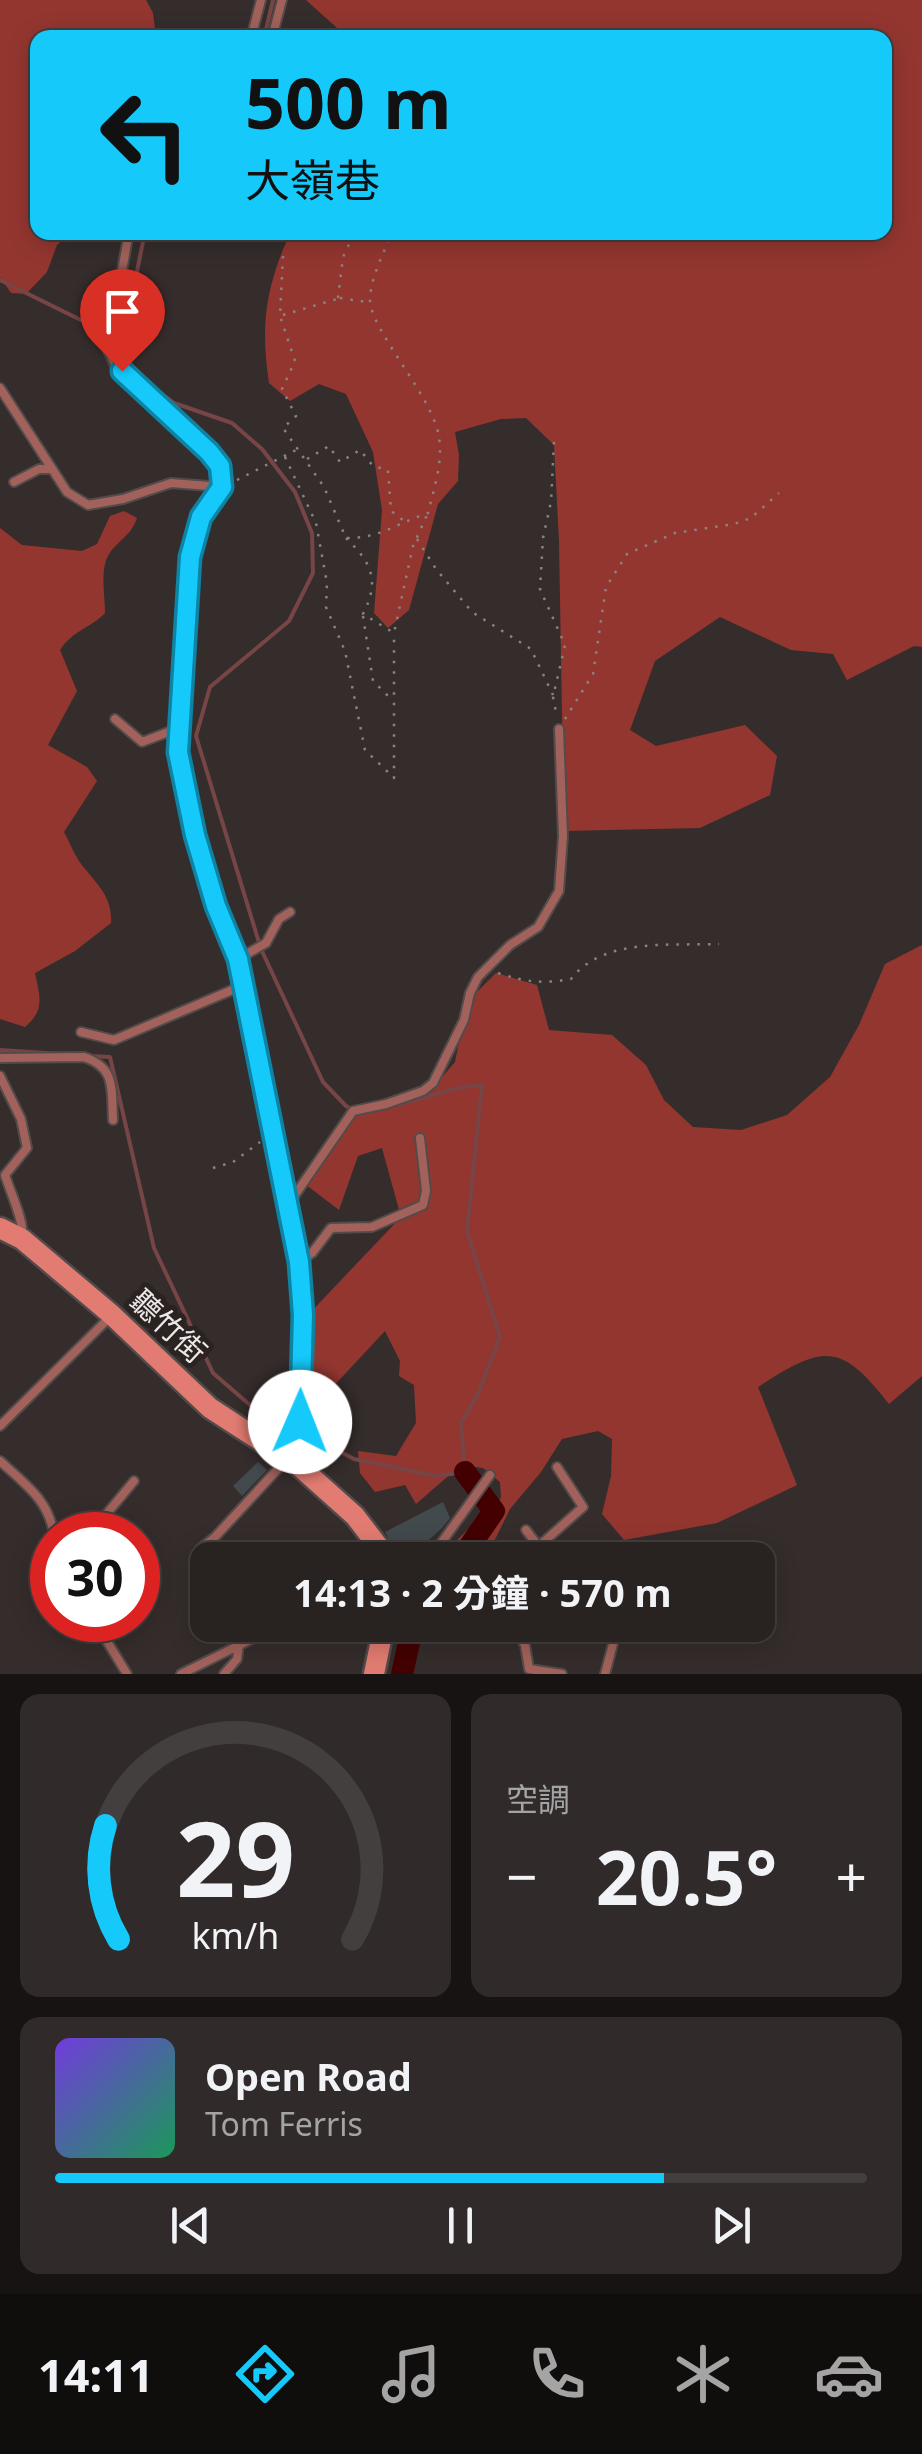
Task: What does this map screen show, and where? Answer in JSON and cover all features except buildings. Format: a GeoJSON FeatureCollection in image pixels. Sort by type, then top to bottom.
{"type":"FeatureCollection","features":[{"type":"Feature","properties":{"kind":"street"},"geometry":{"type":"LineString","coordinates":[[112,326],[110,345],[122,371],[220,466],[222,487],[201,517],[190,557],[178,752],[195,835],[216,906],[238,959],[299,1262],[303,1315],[300,1422],[295,1457]]}},
{"type":"Feature","properties":{"kind":"street","name":"聽竹街"},"geometry":{"type":"LineString","coordinates":[[0,1228],[22,1239],[112,1315],[210,1408],[295,1457],[355,1516],[375,1542]]}},
{"type":"Feature","properties":{"kind":"street"},"geometry":{"type":"LineString","coordinates":[[374,1674],[381,1642]]}},
{"type":"Feature","properties":{"kind":"lane"},"geometry":{"type":"LineString","coordinates":[[253,30],[262,0]]}},
{"type":"Feature","properties":{"kind":"lane"},"geometry":{"type":"LineString","coordinates":[[274,30],[282,0]]}},
{"type":"Feature","properties":{"kind":"lane"},"geometry":{"type":"LineString","coordinates":[[112,326],[127,240]]}},
{"type":"Feature","properties":{"kind":"lane"},"geometry":{"type":"LineString","coordinates":[[0,388],[66,492],[88,505],[124,499],[171,483],[222,487]]}},
{"type":"Feature","properties":{"kind":"lane"},"geometry":{"type":"LineString","coordinates":[[14,482],[39,469],[52,469]]}},
{"type":"Feature","properties":{"kind":"lane"},"geometry":{"type":"LineString","coordinates":[[115,719],[142,742],[179,728]]}},
{"type":"Feature","properties":{"kind":"lane"},"geometry":{"type":"LineString","coordinates":[[288,1204],[354,1111],[386,1104],[433,1084],[464,1020],[478,977],[510,945],[538,926],[559,891],[563,836],[558,729]]}},
{"type":"Feature","properties":{"kind":"lane"},"geometry":{"type":"LineString","coordinates":[[238,959],[266,944],[279,919],[290,912]]}},
{"type":"Feature","properties":{"kind":"lane"},"geometry":{"type":"LineString","coordinates":[[81,1032],[114,1040],[244,986]]}},
{"type":"Feature","properties":{"kind":"lane"},"geometry":{"type":"LineString","coordinates":[[0,1058],[95,1060],[106,1069],[111,1082],[113,1120]]}},
{"type":"Feature","properties":{"kind":"lane"},"geometry":{"type":"LineString","coordinates":[[0,1076],[22,1119],[27,1148],[5,1174],[24,1226],[22,1239]]}},
{"type":"Feature","properties":{"kind":"lane"},"geometry":{"type":"LineString","coordinates":[[299,1262],[312,1253],[332,1228],[372,1227],[423,1205],[426,1191],[420,1138]]}},
{"type":"Feature","properties":{"kind":"lane"},"geometry":{"type":"LineString","coordinates":[[0,1426],[112,1315]]}},
{"type":"Feature","properties":{"kind":"lane"},"geometry":{"type":"LineString","coordinates":[[209,1542],[295,1457]]}},
{"type":"Feature","properties":{"kind":"lane"},"geometry":{"type":"LineString","coordinates":[[0,1461],[40,1496],[50,1512]]}},
{"type":"Feature","properties":{"kind":"lane"},"geometry":{"type":"LineString","coordinates":[[543,1542],[583,1507],[557,1467]]}},
{"type":"Feature","properties":{"kind":"lane"},"geometry":{"type":"LineString","coordinates":[[442,1542],[490,1475]]}},
{"type":"Feature","properties":{"kind":"lane"},"geometry":{"type":"LineString","coordinates":[[108,1512],[134,1481]]}},
{"type":"Feature","properties":{"kind":"lane"},"geometry":{"type":"LineString","coordinates":[[526,1530],[535,1542]]}},
{"type":"Feature","properties":{"kind":"lane"},"geometry":{"type":"LineString","coordinates":[[110,1642],[127,1674]]}},
{"type":"Feature","properties":{"kind":"lane"},"geometry":{"type":"LineString","coordinates":[[181,1674],[246,1642]]}},
{"type":"Feature","properties":{"kind":"lane"},"geometry":{"type":"LineString","coordinates":[[524,1642],[529,1669],[562,1674]]}},
{"type":"Feature","properties":{"kind":"lane"},"geometry":{"type":"LineString","coordinates":[[606,1674],[614,1642]]}},
{"type":"Feature","properties":{"kind":"lane"},"geometry":{"type":"LineString","coordinates":[[224,1674],[237,1660],[240,1645]]}},
{"type":"Feature","properties":{"kind":"path"},"geometry":{"type":"LineString","coordinates":[[338,298],[344,257],[351,240]]}},
{"type":"Feature","properties":{"kind":"path"},"geometry":{"type":"LineString","coordinates":[[285,458],[316,523],[328,583],[326,608],[344,651],[365,750],[394,778],[394,633],[416,538],[428,513],[441,460],[438,432],[370,302],[389,240]]}},
{"type":"Feature","properties":{"kind":"path"},"geometry":{"type":"LineString","coordinates":[[283,256],[280,316],[294,361],[282,389],[296,416],[283,428],[324,487],[346,538],[368,559],[373,594],[363,614],[373,680],[393,701]]}},
{"type":"Feature","properties":{"kind":"path"},"geometry":{"type":"LineString","coordinates":[[280,316],[338,298],[370,302]]}},
{"type":"Feature","properties":{"kind":"path"},"geometry":{"type":"LineString","coordinates":[[554,442],[540,589],[565,645],[554,696],[558,729]]}},
{"type":"Feature","properties":{"kind":"path"},"geometry":{"type":"LineString","coordinates":[[305,460],[329,446],[340,462],[360,450],[373,466],[388,470],[391,511],[404,521]]}},
{"type":"Feature","properties":{"kind":"path"},"geometry":{"type":"LineString","coordinates":[[222,487],[298,449]]}},
{"type":"Feature","properties":{"kind":"path"},"geometry":{"type":"LineString","coordinates":[[558,729],[592,674],[606,587],[627,554],[675,532],[751,518],[780,492]]}},
{"type":"Feature","properties":{"kind":"path"},"geometry":{"type":"LineString","coordinates":[[346,538],[370,538],[428,513]]}},
{"type":"Feature","properties":{"kind":"path"},"geometry":{"type":"LineString","coordinates":[[416,538],[472,612],[531,649],[554,696]]}},
{"type":"Feature","properties":{"kind":"path"},"geometry":{"type":"LineString","coordinates":[[363,614],[394,633]]}},
{"type":"Feature","properties":{"kind":"path"},"geometry":{"type":"LineString","coordinates":[[488,970],[531,984],[554,982],[571,979],[580,968],[626,947],[720,944]]}},
{"type":"Feature","properties":{"kind":"path"},"geometry":{"type":"LineString","coordinates":[[212,1168],[232,1162],[274,1132]]}},
{"type":"Feature","properties":{"kind":"shaded area"},"geometry":{"type":"Polygon","coordinates":[[[0,0],[146,0],[155,30],[30,30],[30,240],[62,240],[47,272],[26,294],[11,293],[0,277],[0,0]]]}},
{"type":"Feature","properties":{"kind":"shaded area"},"geometry":{"type":"Polygon","coordinates":[[[306,0],[922,0],[922,647],[914,646],[847,680],[833,654],[791,650],[720,617],[655,661],[630,730],[656,746],[745,725],[777,756],[770,795],[700,828],[564,831],[554,445],[526,418],[501,419],[455,432],[458,481],[438,504],[409,610],[388,628],[374,613],[382,510],[373,452],[346,394],[319,384],[290,401],[269,383],[267,306],[287,240],[892,240],[892,30],[339,30],[306,0]]]}},
{"type":"Feature","properties":{"kind":"shaded area"},"geometry":{"type":"Polygon","coordinates":[[[124,511],[137,518],[106,562],[105,613],[60,650],[77,691],[48,745],[87,767],[97,781],[64,832],[79,861],[106,897],[111,923],[75,951],[35,973],[38,1009],[25,1027],[0,1019],[0,528],[22,545],[82,551],[97,544],[110,516],[124,511]]]}},
{"type":"Feature","properties":{"kind":"shaded area"},"geometry":{"type":"Polygon","coordinates":[[[922,945],[922,1376],[889,1404],[857,1369],[829,1356],[799,1363],[758,1387],[797,1485],[717,1523],[624,1540],[602,1514],[611,1476],[612,1439],[598,1431],[562,1439],[510,1509],[494,1542],[455,1542],[501,1498],[500,1482],[483,1468],[461,1465],[416,1504],[405,1485],[375,1492],[360,1473],[358,1451],[396,1456],[416,1423],[414,1385],[399,1376],[400,1361],[385,1331],[315,1406],[306,1317],[401,1217],[382,1148],[358,1156],[339,1210],[301,1181],[359,1112],[388,1097],[427,1095],[455,1062],[467,1002],[496,973],[537,985],[549,1030],[612,1035],[646,1065],[664,1100],[693,1127],[741,1130],[787,1115],[830,1077],[859,1025],[885,964],[922,945]]]}},
{"type":"Feature","properties":{"kind":"waterway"},"geometry":{"type":"LineString","coordinates":[[266,30],[273,0]]}},
{"type":"Feature","properties":{"kind":"waterway"},"geometry":{"type":"LineString","coordinates":[[123,340],[143,240]]}},
{"type":"Feature","properties":{"kind":"waterway"},"geometry":{"type":"LineString","coordinates":[[0,280],[105,332]]}},
{"type":"Feature","properties":{"kind":"waterway"},"geometry":{"type":"LineString","coordinates":[[118,339],[123,341],[133,372],[174,403],[232,423],[262,449],[295,492],[312,533],[313,573],[289,621],[210,687],[196,736],[261,949],[323,1082],[346,1106],[361,1114],[482,1085],[467,1231],[500,1337],[478,1394],[461,1423],[465,1472],[436,1476],[354,1459],[305,1433]]}},
{"type":"Feature","properties":{"kind":"waterway"},"geometry":{"type":"LineString","coordinates":[[0,1050],[60,1054]]}},
{"type":"Feature","properties":{"kind":"waterway"},"geometry":{"type":"LineString","coordinates":[[90,1056],[110,1057],[154,1248],[213,1373],[250,1405],[296,1429]]}},
{"type":"Feature","properties":{"kind":"waterway"},"geometry":{"type":"LineString","coordinates":[[465,1472],[494,1511],[472,1542]]}},
{"type":"Feature","properties":{"kind":"waterway"},"geometry":{"type":"LineString","coordinates":[[402,1674],[409,1642]]}},
{"type":"Feature","properties":{"kind":"route"},"geometry":{"type":"LineString","coordinates":[[122,371],[220,466],[222,487],[201,517],[190,557],[178,752],[195,835],[216,906],[238,959],[299,1262],[303,1315],[300,1422]]}}]}
